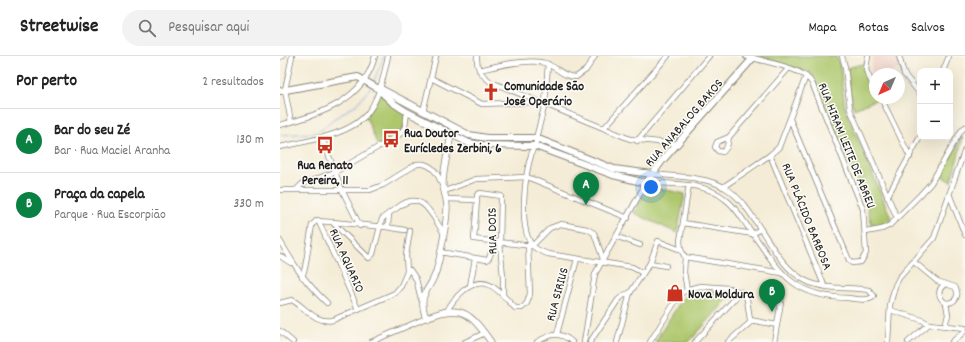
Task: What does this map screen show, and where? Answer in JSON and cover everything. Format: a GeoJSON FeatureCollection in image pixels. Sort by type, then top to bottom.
{"type":"FeatureCollection","features":[{"type":"Feature","properties":{"kind":"main road","name":"RUA HIRAM LEITE DE ABREU"},"geometry":{"type":"LineString","coordinates":[[747,56],[753,58]]}},
{"type":"Feature","properties":{"kind":"main road","name":"RUA ANABALOG BAKOS"},"geometry":{"type":"LineString","coordinates":[[646,183],[652,174],[753,58]]}},
{"type":"Feature","properties":{"kind":"main road"},"geometry":{"type":"LineString","coordinates":[[282,90],[354,76],[365,80],[451,135],[476,144],[533,147],[613,175],[646,183]]}},
{"type":"Feature","properties":{"kind":"main road"},"geometry":{"type":"LineString","coordinates":[[410,110],[423,112],[478,138],[537,138],[614,169],[652,174]]}},
{"type":"Feature","properties":{"kind":"street"},"geometry":{"type":"LineString","coordinates":[[292,56],[282,90],[292,122]]}},
{"type":"Feature","properties":{"kind":"street"},"geometry":{"type":"LineString","coordinates":[[280,125],[310,117],[338,104],[365,80],[373,64],[375,56]]}},
{"type":"Feature","properties":{"kind":"street"},"geometry":{"type":"LineString","coordinates":[[280,146],[322,138],[347,129],[361,120],[370,110],[388,56]]}},
{"type":"Feature","properties":{"kind":"street"},"geometry":{"type":"LineString","coordinates":[[423,112],[436,56]]}},
{"type":"Feature","properties":{"kind":"street"},"geometry":{"type":"LineString","coordinates":[[476,56],[479,70],[491,82],[537,102],[637,141],[678,144]]}},
{"type":"Feature","properties":{"kind":"street"},"geometry":{"type":"LineString","coordinates":[[479,70],[528,61],[548,64],[565,75],[576,77],[586,70],[595,56]]}},
{"type":"Feature","properties":{"kind":"street"},"geometry":{"type":"LineString","coordinates":[[604,128],[668,56]]}},
{"type":"Feature","properties":{"kind":"street"},"geometry":{"type":"LineString","coordinates":[[637,141],[709,56]]}},
{"type":"Feature","properties":{"kind":"street"},"geometry":{"type":"LineString","coordinates":[[842,56],[845,67],[850,109],[896,218]]}},
{"type":"Feature","properties":{"kind":"street"},"geometry":{"type":"LineString","coordinates":[[868,56],[866,70],[869,77]]}},
{"type":"Feature","properties":{"kind":"street"},"geometry":{"type":"LineString","coordinates":[[899,56],[904,74],[917,90]]}},
{"type":"Feature","properties":{"kind":"street"},"geometry":{"type":"LineString","coordinates":[[943,68],[949,56]]}},
{"type":"Feature","properties":{"kind":"street","name":"RUA HIRAM LEITE DE ABREU"},"geometry":{"type":"LineString","coordinates":[[753,58],[806,76],[812,83],[863,209],[866,232],[865,258],[861,262],[852,263],[849,260],[790,119]]}},
{"type":"Feature","properties":{"kind":"street"},"geometry":{"type":"LineString","coordinates":[[447,311],[455,298],[476,283],[484,283],[503,296],[517,309],[523,307],[529,299],[530,245],[524,215],[527,177],[533,147],[537,138],[545,104],[548,64]]}},
{"type":"Feature","properties":{"kind":"street"},"geometry":{"type":"LineString","coordinates":[[729,136],[788,69]]}},
{"type":"Feature","properties":{"kind":"street"},"geometry":{"type":"LineString","coordinates":[[723,187],[770,155],[779,147],[806,76]]}},
{"type":"Feature","properties":{"kind":"street"},"geometry":{"type":"LineString","coordinates":[[431,78],[482,104],[489,105],[537,102]]}},
{"type":"Feature","properties":{"kind":"street"},"geometry":{"type":"LineString","coordinates":[[884,104],[910,157]]}},
{"type":"Feature","properties":{"kind":"street"},"geometry":{"type":"LineString","coordinates":[[297,189],[308,181],[335,172],[371,153],[403,132],[410,110]]}},
{"type":"Feature","properties":{"kind":"street"},"geometry":{"type":"LineString","coordinates":[[866,232],[886,228],[930,183],[961,131],[965,128]]}},
{"type":"Feature","properties":{"kind":"street"},"geometry":{"type":"LineString","coordinates":[[444,189],[451,135]]}},
{"type":"Feature","properties":{"kind":"street"},"geometry":{"type":"LineString","coordinates":[[529,137],[533,147]]}},
{"type":"Feature","properties":{"kind":"street"},"geometry":{"type":"LineString","coordinates":[[322,138],[342,190],[360,226]]}},
{"type":"Feature","properties":{"kind":"street"},"geometry":{"type":"LineString","coordinates":[[887,197],[918,140]]}},
{"type":"Feature","properties":{"kind":"street"},"geometry":{"type":"LineString","coordinates":[[888,342],[892,293],[897,282],[934,238],[950,196],[965,149]]}},
{"type":"Feature","properties":{"kind":"street","name":"RUA PLÁCIDO BARBOSA"},"geometry":{"type":"LineString","coordinates":[[770,155],[824,285]]}},
{"type":"Feature","properties":{"kind":"street"},"geometry":{"type":"LineString","coordinates":[[280,190],[370,190],[383,185],[417,164],[423,163],[431,166],[444,189],[447,209],[434,277],[422,299]]}},
{"type":"Feature","properties":{"kind":"street"},"geometry":{"type":"LineString","coordinates":[[584,342],[595,274],[618,237],[646,183],[689,186],[707,189],[725,199],[782,272],[798,288],[815,294],[844,298],[870,299],[874,296],[869,290],[824,285],[807,281],[795,274],[740,202],[723,187],[706,180],[652,174]]}},
{"type":"Feature","properties":{"kind":"street"},"geometry":{"type":"LineString","coordinates":[[444,189],[476,179],[527,177],[628,218]]}},
{"type":"Feature","properties":{"kind":"street"},"geometry":{"type":"LineString","coordinates":[[680,250],[689,186]]}},
{"type":"Feature","properties":{"kind":"street","name":"RUA DOIS"},"geometry":{"type":"LineString","coordinates":[[477,200],[480,193],[501,196],[497,243],[503,277],[503,296]]}},
{"type":"Feature","properties":{"kind":"street"},"geometry":{"type":"LineString","coordinates":[[950,196],[965,235]]}},
{"type":"Feature","properties":{"kind":"street"},"geometry":{"type":"LineString","coordinates":[[446,199],[477,200],[473,238],[497,243],[530,245],[548,254],[576,259],[602,261],[644,271]]}},
{"type":"Feature","properties":{"kind":"street"},"geometry":{"type":"LineString","coordinates":[[332,222],[369,258],[373,254],[382,219],[406,201],[418,200],[426,206],[443,232]]}},
{"type":"Feature","properties":{"kind":"street"},"geometry":{"type":"LineString","coordinates":[[386,227],[389,214]]}},
{"type":"Feature","properties":{"kind":"street"},"geometry":{"type":"LineString","coordinates":[[280,303],[292,300],[317,318],[327,321],[394,293],[401,286],[407,272],[406,255],[408,231],[386,227],[360,226],[318,220],[314,222],[312,226],[305,268],[302,277]]}},
{"type":"Feature","properties":{"kind":"street","name":"RUA AQUARIO"},"geometry":{"type":"LineString","coordinates":[[318,220],[358,309]]}},
{"type":"Feature","properties":{"kind":"street"},"geometry":{"type":"LineString","coordinates":[[683,223],[753,234],[760,230]]}},
{"type":"Feature","properties":{"kind":"street"},"geometry":{"type":"LineString","coordinates":[[530,245],[556,224],[583,228],[594,233],[602,261]]}},
{"type":"Feature","properties":{"kind":"street"},"geometry":{"type":"LineString","coordinates":[[618,237],[640,245]]}},
{"type":"Feature","properties":{"kind":"street"},"geometry":{"type":"LineString","coordinates":[[280,241],[292,264],[302,277],[327,303]]}},
{"type":"Feature","properties":{"kind":"street"},"geometry":{"type":"LineString","coordinates":[[617,342],[630,293],[650,263],[658,241],[680,250],[685,257],[684,272],[687,290]]}},
{"type":"Feature","properties":{"kind":"street"},"geometry":{"type":"LineString","coordinates":[[440,252],[476,259],[488,259],[497,243]]}},
{"type":"Feature","properties":{"kind":"street"},"geometry":{"type":"LineString","coordinates":[[280,256],[292,264]]}},
{"type":"Feature","properties":{"kind":"street"},"geometry":{"type":"LineString","coordinates":[[685,257],[782,272]]}},
{"type":"Feature","properties":{"kind":"street"},"geometry":{"type":"LineString","coordinates":[[470,286],[476,259]]}},
{"type":"Feature","properties":{"kind":"street","name":"RUA SIRIUS"},"geometry":{"type":"LineString","coordinates":[[557,334],[576,259]]}},
{"type":"Feature","properties":{"kind":"street"},"geometry":{"type":"LineString","coordinates":[[914,262],[928,275],[944,285],[952,284],[958,290],[958,294],[954,301],[946,302],[941,300],[939,294],[940,289],[944,285]]}},
{"type":"Feature","properties":{"kind":"street"},"geometry":{"type":"LineString","coordinates":[[650,263],[666,266]]}},
{"type":"Feature","properties":{"kind":"street"},"geometry":{"type":"LineString","coordinates":[[407,272],[410,270],[414,275],[422,299],[426,318]]}},
{"type":"Feature","properties":{"kind":"street"},"geometry":{"type":"LineString","coordinates":[[650,342],[680,294],[687,290],[706,285],[729,288],[741,292],[746,297],[749,317],[752,320],[777,325]]}},
{"type":"Feature","properties":{"kind":"street"},"geometry":{"type":"LineString","coordinates":[[695,342],[741,292]]}},
{"type":"Feature","properties":{"kind":"street"},"geometry":{"type":"LineString","coordinates":[[590,342],[618,300],[624,295],[630,293]]}},
{"type":"Feature","properties":{"kind":"street"},"geometry":{"type":"LineString","coordinates":[[774,342],[782,296]]}},
{"type":"Feature","properties":{"kind":"street"},"geometry":{"type":"LineString","coordinates":[[945,325],[948,315],[946,302]]}},
{"type":"Feature","properties":{"kind":"street"},"geometry":{"type":"LineString","coordinates":[[371,342],[426,318],[447,311],[456,310],[467,314],[491,342]]}},
{"type":"Feature","properties":{"kind":"street"},"geometry":{"type":"LineString","coordinates":[[890,310],[922,320],[929,324],[965,328]]}},
{"type":"Feature","properties":{"kind":"street"},"geometry":{"type":"LineString","coordinates":[[728,342],[752,320]]}},
{"type":"Feature","properties":{"kind":"street"},"geometry":{"type":"LineString","coordinates":[[908,342],[929,324]]}},
{"type":"Feature","properties":{"kind":"street"},"geometry":{"type":"LineString","coordinates":[[280,331],[293,342]]}},
{"type":"Feature","properties":{"kind":"street"},"geometry":{"type":"LineString","coordinates":[[952,342],[965,331]]}},
{"type":"Feature","properties":{"kind":"street"},"geometry":{"type":"LineString","coordinates":[[465,342],[482,332]]}},
{"type":"Feature","properties":{"kind":"street"},"geometry":{"type":"LineString","coordinates":[[482,332],[487,342]]}},
{"type":"Feature","properties":{"kind":"street","name":"RUA SIRIUS"},"geometry":{"type":"LineString","coordinates":[[537,342],[545,337],[557,334],[572,342]]}},
{"type":"Feature","properties":{"kind":"shaded area"},"geometry":{"type":"Polygon","coordinates":[[[873,56],[898,56],[900,68],[871,68],[873,56]]]}},
{"type":"Feature","properties":{"kind":"green space"},"geometry":{"type":"Polygon","coordinates":[[[758,56],[836,56],[840,66],[845,108],[891,218],[883,225],[873,228],[864,198],[811,73],[758,56]]]}},
{"type":"Feature","properties":{"kind":"green space"},"geometry":{"type":"Polygon","coordinates":[[[866,63],[865,74],[869,82],[869,103],[854,109],[851,101],[847,68],[866,63]]]}},
{"type":"Feature","properties":{"kind":"green space"},"geometry":{"type":"Polygon","coordinates":[[[378,91],[406,113],[403,130],[378,146],[366,117],[378,91]]]}},
{"type":"Feature","properties":{"kind":"green space"},"geometry":{"type":"Polygon","coordinates":[[[962,137],[963,139],[951,182],[940,175],[962,137]]]}},
{"type":"Feature","properties":{"kind":"green space"},"geometry":{"type":"Polygon","coordinates":[[[648,186],[685,194],[677,233],[634,213],[648,186]]]}},
{"type":"Feature","properties":{"kind":"green space"},"geometry":{"type":"Polygon","coordinates":[[[709,290],[732,294],[689,342],[655,342],[682,299],[690,294],[709,290]]]}},
{"type":"Feature","properties":{"kind":"waterway"},"geometry":{"type":"LineString","coordinates":[[373,83],[384,56]]}},
{"type":"Feature","properties":{"kind":"waterway"},"geometry":{"type":"LineString","coordinates":[[280,135],[314,133],[320,131],[332,120],[357,104],[370,88]]}},
{"type":"Feature","properties":{"kind":"place","name":"Comunidade São José Operário"},"geometry":{"type":"Point","coordinates":[491,92]}},
{"type":"Feature","properties":{"kind":"place","name":"Rua Doutor Eurícledes Zerbini, 6"},"geometry":{"type":"Point","coordinates":[391,139]}},
{"type":"Feature","properties":{"kind":"place","name":"Rua Renato Pereira, 11"},"geometry":{"type":"Point","coordinates":[325,145]}},
{"type":"Feature","properties":{"kind":"place","name":"Bar do seu Zé"},"geometry":{"type":"Point","coordinates":[586,205]}},
{"type":"Feature","properties":{"kind":"place","name":"Nova Moldura"},"geometry":{"type":"Point","coordinates":[675,293]}},
{"type":"Feature","properties":{"kind":"place","name":"Praça da capela"},"geometry":{"type":"Point","coordinates":[772,312]}}]}
